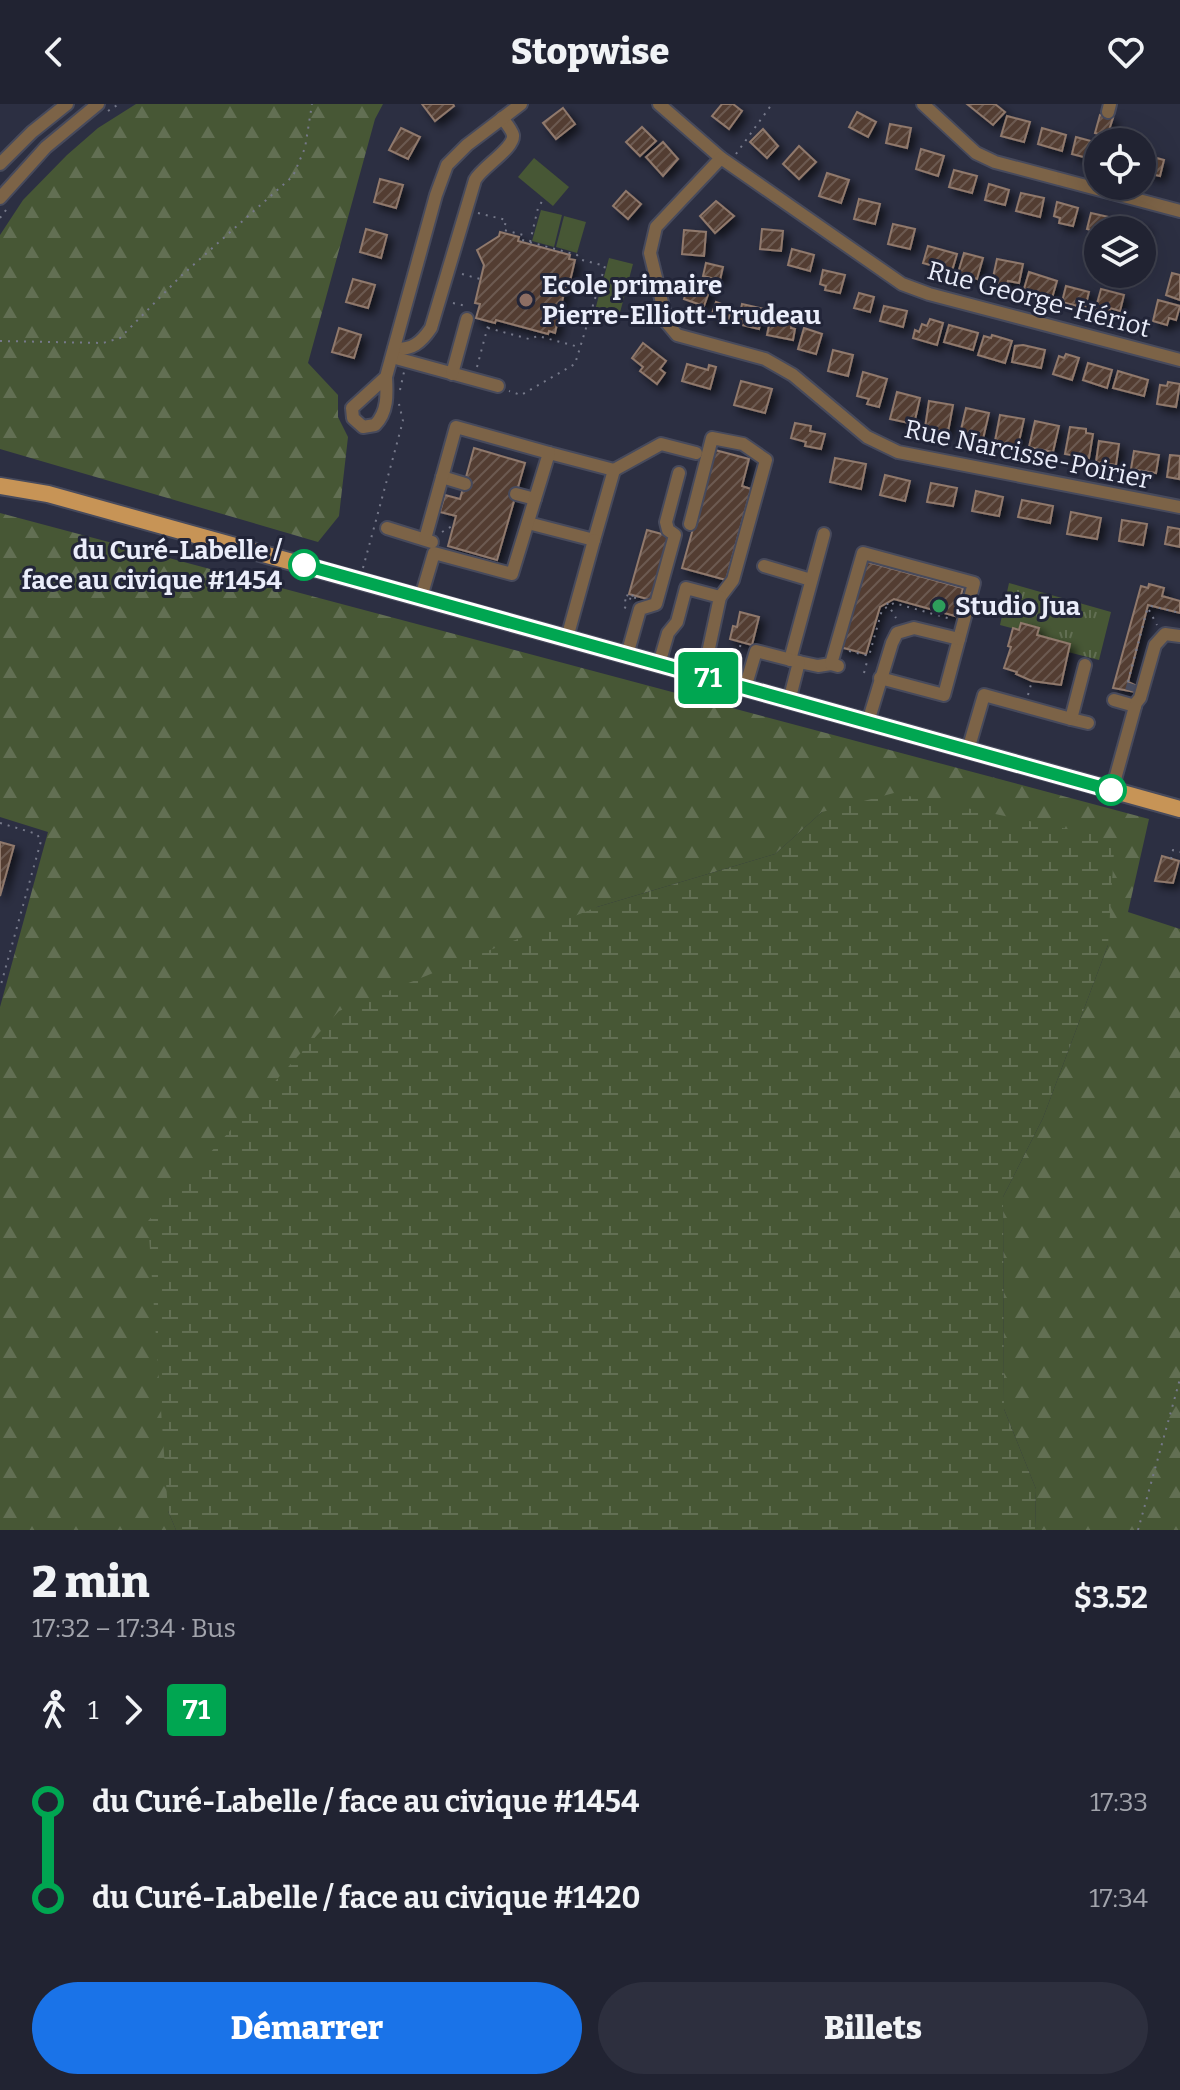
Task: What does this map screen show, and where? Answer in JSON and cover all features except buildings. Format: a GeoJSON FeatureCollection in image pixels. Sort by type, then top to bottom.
{"type":"FeatureCollection","features":[{"type":"Feature","properties":{"kind":"main road"},"geometry":{"type":"LineString","coordinates":[[0,474],[48,494]]}},
{"type":"Feature","properties":{"kind":"main road"},"geometry":{"type":"LineString","coordinates":[[0,486],[48,494],[1180,809]]}},
{"type":"Feature","properties":{"kind":"street"},"geometry":{"type":"LineString","coordinates":[[0,164],[32,132],[67,104]]}},
{"type":"Feature","properties":{"kind":"street"},"geometry":{"type":"LineString","coordinates":[[386,377],[447,165],[458,152],[521,104]]}},
{"type":"Feature","properties":{"kind":"street","name":"Rue George-Hériot"},"geometry":{"type":"LineString","coordinates":[[659,104],[721,158],[902,284],[929,294],[1180,360]]}},
{"type":"Feature","properties":{"kind":"street"},"geometry":{"type":"LineString","coordinates":[[925,104],[976,153],[995,162],[1180,211]]}},
{"type":"Feature","properties":{"kind":"street"},"geometry":{"type":"LineString","coordinates":[[4,203],[55,138],[103,108]]}},
{"type":"Feature","properties":{"kind":"street"},"geometry":{"type":"LineString","coordinates":[[393,353],[412,348],[431,328],[475,180],[486,165],[510,147],[513,139],[513,133],[502,118]]}},
{"type":"Feature","properties":{"kind":"street","name":"Rue Narcisse-Poirier"},"geometry":{"type":"LineString","coordinates":[[721,158],[656,227],[650,253],[667,323],[677,335],[765,359],[793,375],[867,437],[898,452],[1180,507]]}},
{"type":"Feature","properties":{"kind":"street"},"geometry":{"type":"LineString","coordinates":[[452,374],[468,313]]}},
{"type":"Feature","properties":{"kind":"street"},"geometry":{"type":"LineString","coordinates":[[393,353],[452,374],[502,387]]}},
{"type":"Feature","properties":{"kind":"street"},"geometry":{"type":"LineString","coordinates":[[421,597],[442,477],[456,427],[614,470],[661,444],[696,453]]}},
{"type":"Feature","properties":{"kind":"street"},"geometry":{"type":"LineString","coordinates":[[690,524],[712,438],[743,444],[766,460],[733,580],[720,597],[703,676]]}},
{"type":"Feature","properties":{"kind":"street"},"geometry":{"type":"LineString","coordinates":[[387,528],[512,574],[549,453]]}},
{"type":"Feature","properties":{"kind":"street"},"geometry":{"type":"LineString","coordinates":[[567,638],[614,470]]}},
{"type":"Feature","properties":{"kind":"street"},"geometry":{"type":"LineString","coordinates":[[627,655],[640,609],[656,604],[675,535],[668,530],[666,522],[679,473]]}},
{"type":"Feature","properties":{"kind":"street"},"geometry":{"type":"LineString","coordinates":[[442,477],[465,484]]}},
{"type":"Feature","properties":{"kind":"street"},"geometry":{"type":"LineString","coordinates":[[516,494],[535,499]]}},
{"type":"Feature","properties":{"kind":"street"},"geometry":{"type":"LineString","coordinates":[[528,523],[594,540]]}},
{"type":"Feature","properties":{"kind":"street"},"geometry":{"type":"LineString","coordinates":[[789,701],[811,580],[824,534]]}},
{"type":"Feature","properties":{"kind":"street"},"geometry":{"type":"LineString","coordinates":[[745,688],[756,651],[818,666],[834,665],[863,553],[974,583],[944,695],[880,678]]}},
{"type":"Feature","properties":{"kind":"street"},"geometry":{"type":"LineString","coordinates":[[764,566],[811,580]]}},
{"type":"Feature","properties":{"kind":"street"},"geometry":{"type":"LineString","coordinates":[[659,664],[668,633],[677,622],[686,588],[720,597]]}},
{"type":"Feature","properties":{"kind":"street"},"geometry":{"type":"LineString","coordinates":[[868,722],[893,639],[903,629],[917,628],[959,639]]}},
{"type":"Feature","properties":{"kind":"street"},"geometry":{"type":"LineString","coordinates":[[1112,790],[1156,642],[1162,635],[1171,633],[1180,636]]}},
{"type":"Feature","properties":{"kind":"street"},"geometry":{"type":"LineString","coordinates":[[1071,719],[1085,665]]}},
{"type":"Feature","properties":{"kind":"street"},"geometry":{"type":"LineString","coordinates":[[1135,706],[1130,700],[1130,686],[1147,675]]}},
{"type":"Feature","properties":{"kind":"street"},"geometry":{"type":"LineString","coordinates":[[968,750],[984,695],[1088,723]]}},
{"type":"Feature","properties":{"kind":"street"},"geometry":{"type":"LineString","coordinates":[[1114,700],[1135,706]]}},
{"type":"Feature","properties":{"kind":"path"},"geometry":{"type":"LineString","coordinates":[[103,108],[119,104]]}},
{"type":"Feature","properties":{"kind":"path"},"geometry":{"type":"LineString","coordinates":[[0,341],[103,343],[120,338],[216,243],[293,176],[305,148],[312,104]]}},
{"type":"Feature","properties":{"kind":"path"},"geometry":{"type":"LineString","coordinates":[[736,154],[772,104]]}},
{"type":"Feature","properties":{"kind":"path"},"geometry":{"type":"LineString","coordinates":[[530,242],[544,198]]}},
{"type":"Feature","properties":{"kind":"path"},"geometry":{"type":"LineString","coordinates":[[0,218],[4,203]]}},
{"type":"Feature","properties":{"kind":"path"},"geometry":{"type":"LineString","coordinates":[[474,212],[506,220],[504,230],[523,235],[522,240],[605,267],[575,364],[521,395],[510,393],[502,387]]}},
{"type":"Feature","properties":{"kind":"path"},"geometry":{"type":"LineString","coordinates":[[457,273],[480,279]]}},
{"type":"Feature","properties":{"kind":"path"},"geometry":{"type":"LineString","coordinates":[[449,302],[468,313]]}},
{"type":"Feature","properties":{"kind":"path"},"geometry":{"type":"LineString","coordinates":[[478,362],[489,322]]}},
{"type":"Feature","properties":{"kind":"path"},"geometry":{"type":"LineString","coordinates":[[488,328],[529,339],[538,336],[580,347]]}},
{"type":"Feature","properties":{"kind":"path"},"geometry":{"type":"LineString","coordinates":[[577,356],[584,359]]}},
{"type":"Feature","properties":{"kind":"path"},"geometry":{"type":"LineString","coordinates":[[399,393],[405,369]]}},
{"type":"Feature","properties":{"kind":"path"},"geometry":{"type":"LineString","coordinates":[[365,561],[403,421],[399,399]]}},
{"type":"Feature","properties":{"kind":"path"},"geometry":{"type":"LineString","coordinates":[[430,544],[451,524],[454,525]]}},
{"type":"Feature","properties":{"kind":"path"},"geometry":{"type":"LineString","coordinates":[[624,607],[626,597],[638,598],[627,593],[641,597]]}},
{"type":"Feature","properties":{"kind":"path"},"geometry":{"type":"LineString","coordinates":[[887,603],[903,629]]}},
{"type":"Feature","properties":{"kind":"path"},"geometry":{"type":"LineString","coordinates":[[1148,608],[1151,606],[1180,613]]}},
{"type":"Feature","properties":{"kind":"path"},"geometry":{"type":"LineString","coordinates":[[1148,608],[1162,635]]}},
{"type":"Feature","properties":{"kind":"path"},"geometry":{"type":"LineString","coordinates":[[1130,686],[1148,608]]}},
{"type":"Feature","properties":{"kind":"path"},"geometry":{"type":"LineString","coordinates":[[740,647],[741,642]]}},
{"type":"Feature","properties":{"kind":"path"},"geometry":{"type":"LineString","coordinates":[[864,673],[869,656]]}},
{"type":"Feature","properties":{"kind":"path"},"geometry":{"type":"LineString","coordinates":[[1029,689],[1032,681]]}},
{"type":"Feature","properties":{"kind":"path"},"geometry":{"type":"LineString","coordinates":[[0,823],[37,834],[41,841],[0,988]]}},
{"type":"Feature","properties":{"kind":"path"},"geometry":{"type":"LineString","coordinates":[[1171,859],[1173,850],[1180,852]]}},
{"type":"Feature","properties":{"kind":"path"},"geometry":{"type":"LineString","coordinates":[[1138,1530],[1180,1379]]}},
{"type":"Feature","properties":{"kind":"green space"},"geometry":{"type":"Polygon","coordinates":[[[136,104],[383,104],[375,119],[308,363],[338,395],[338,417],[348,437],[339,516],[318,542],[0,449],[0,235],[23,200],[67,155],[98,128],[136,104]]]}},
{"type":"Feature","properties":{"kind":"green space"},"geometry":{"type":"Polygon","coordinates":[[[534,158],[569,187],[553,206],[518,177],[534,158]]]}},
{"type":"Feature","properties":{"kind":"green space"},"geometry":{"type":"Polygon","coordinates":[[[541,210],[562,215],[554,247],[532,241],[541,210]]]}},
{"type":"Feature","properties":{"kind":"green space"},"geometry":{"type":"Polygon","coordinates":[[[564,216],[586,222],[577,253],[556,247],[564,216]]]}},
{"type":"Feature","properties":{"kind":"green space"},"geometry":{"type":"Polygon","coordinates":[[[609,258],[633,264],[618,320],[594,314],[609,258]]]}},
{"type":"Feature","properties":{"kind":"green space"},"geometry":{"type":"Polygon","coordinates":[[[0,513],[1149,819],[1128,912],[1180,929],[1180,1530],[1035,1530],[1036,1489],[1004,1409],[1003,1197],[1043,1118],[1108,945],[822,812],[775,854],[597,907],[168,1511],[176,1530],[0,1530],[0,1007],[48,832],[0,817],[0,513]]]}},
{"type":"Feature","properties":{"kind":"green space"},"geometry":{"type":"Polygon","coordinates":[[[1009,583],[1111,612],[1099,660],[1068,652],[1070,644],[1037,635],[1038,628],[1022,623],[1019,630],[1000,625],[1009,583]]]}},
{"type":"Feature","properties":{"kind":"green space"},"geometry":{"type":"Polygon","coordinates":[[[894,793],[1096,835],[1114,851],[1108,945],[1043,1118],[1003,1197],[1004,1409],[1036,1489],[1035,1530],[176,1530],[168,1511],[148,1221],[339,1011],[597,907],[775,854],[822,812],[894,793]]]}},
{"type":"Feature","properties":{"kind":"tunnel"},"geometry":{"type":"LineString","coordinates":[[1131,691],[1133,684]]}},
{"type":"Feature","properties":{"kind":"bus line","name":"71"},"geometry":{"type":"LineString","coordinates":[[304,565],[1111,790]]}},
{"type":"Feature","properties":{"kind":"place","name":"Ecole primaire Pierre-Elliott-Trudeau"},"geometry":{"type":"Point","coordinates":[526,300]}},
{"type":"Feature","properties":{"kind":"place","name":"du Curé-Labelle / face au civique #1454"},"geometry":{"type":"Point","coordinates":[304,565]}},
{"type":"Feature","properties":{"kind":"place","name":"Studio Jua"},"geometry":{"type":"Point","coordinates":[939,606]}}]}
